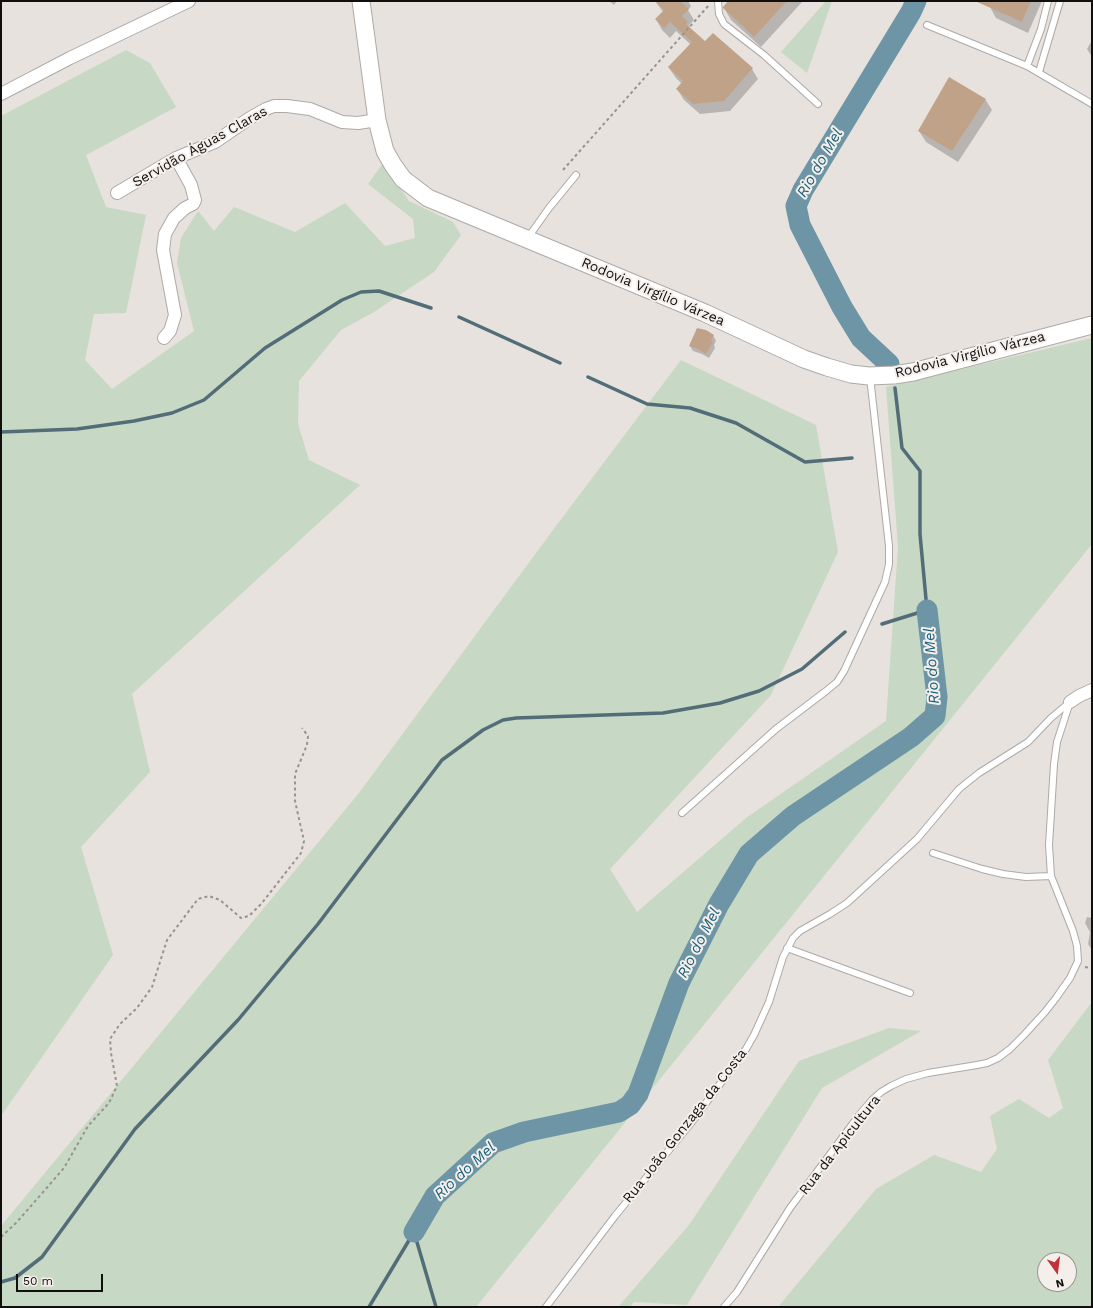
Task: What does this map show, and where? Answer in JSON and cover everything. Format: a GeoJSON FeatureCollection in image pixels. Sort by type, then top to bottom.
{"type":"FeatureCollection","features":[{"type":"Feature","properties":{"kind":"main road","name":"Rodovia Virgílio Várzea"},"geometry":{"type":"LineString","coordinates":[[362,1],[377,120],[385,151],[403,179],[428,198],[705,313],[804,359],[851,374],[869,376],[894,375],[913,372],[1092,325]]}},
{"type":"Feature","properties":{"kind":"street"},"geometry":{"type":"LineString","coordinates":[[1,94],[70,58],[189,1]]}},
{"type":"Feature","properties":{"kind":"street","name":"Servidão Águas Claras"},"geometry":{"type":"LineString","coordinates":[[117,193],[176,158],[215,142],[250,118],[274,106],[310,109],[342,122],[349,123],[377,120]]}},
{"type":"Feature","properties":{"kind":"street"},"geometry":{"type":"LineString","coordinates":[[164,338],[170,331],[175,315],[163,250],[165,234],[174,218],[185,208],[191,206],[195,200],[191,185],[176,158]]}},
{"type":"Feature","properties":{"kind":"street","name":"Rua João Gonzaga da Costa"},"geometry":{"type":"LineString","coordinates":[[1070,702],[1092,690]]}},
{"type":"Feature","properties":{"kind":"lane"},"geometry":{"type":"LineString","coordinates":[[718,1],[719,14],[724,24],[764,56],[818,104]]}},
{"type":"Feature","properties":{"kind":"lane"},"geometry":{"type":"LineString","coordinates":[[1027,66],[1048,1]]}},
{"type":"Feature","properties":{"kind":"lane"},"geometry":{"type":"LineString","coordinates":[[1039,72],[1060,1]]}},
{"type":"Feature","properties":{"kind":"lane"},"geometry":{"type":"LineString","coordinates":[[927,25],[1027,66],[1092,104]]}},
{"type":"Feature","properties":{"kind":"lane"},"geometry":{"type":"LineString","coordinates":[[527,239],[576,175]]}},
{"type":"Feature","properties":{"kind":"lane"},"geometry":{"type":"LineString","coordinates":[[682,813],[776,729],[837,682],[844,671],[885,582],[889,564],[889,546],[869,376]]}},
{"type":"Feature","properties":{"kind":"lane","name":"Rua da Apicultura"},"geometry":{"type":"LineString","coordinates":[[724,1307],[737,1292],[801,1193],[860,1114],[881,1092],[906,1079],[928,1073],[987,1063],[998,1058],[1010,1049],[1024,1035],[1056,998],[1070,978],[1078,961],[1076,940],[1051,876],[1049,834],[1057,742],[1070,702]]}},
{"type":"Feature","properties":{"kind":"lane","name":"Rua João Gonzaga da Costa"},"geometry":{"type":"LineString","coordinates":[[546,1307],[615,1216],[691,1123],[746,1049],[754,1035],[768,1002],[787,948],[793,938],[800,931],[839,909],[926,829],[950,798],[959,789],[979,773],[1028,742],[1051,718],[1070,702]]}},
{"type":"Feature","properties":{"kind":"lane"},"geometry":{"type":"LineString","coordinates":[[933,853],[982,869],[1003,874],[1026,877],[1051,876]]}},
{"type":"Feature","properties":{"kind":"lane"},"geometry":{"type":"LineString","coordinates":[[787,948],[910,993]]}},
{"type":"Feature","properties":{"kind":"path"},"geometry":{"type":"LineString","coordinates":[[563,170],[711,2]]}},
{"type":"Feature","properties":{"kind":"path"},"geometry":{"type":"LineString","coordinates":[[1,1237],[64,1168],[88,1126],[109,1103],[118,1086],[111,1053],[110,1039],[120,1024],[137,1008],[152,987],[167,940],[198,899],[209,896],[220,900],[241,918],[249,916],[262,903],[301,853],[304,841],[295,801],[295,774],[307,745],[308,736],[302,728]]}},
{"type":"Feature","properties":{"kind":"green space"},"geometry":{"type":"Polygon","coordinates":[[[826,1],[832,1],[807,73],[781,52],[826,1]]]}},
{"type":"Feature","properties":{"kind":"green space"},"geometry":{"type":"Polygon","coordinates":[[[126,50],[150,63],[176,107],[86,155],[106,207],[146,215],[126,313],[94,314],[85,360],[112,389],[194,331],[177,263],[181,238],[198,211],[214,231],[234,207],[295,232],[345,203],[385,246],[415,238],[413,219],[368,184],[383,163],[409,201],[453,222],[461,235],[434,272],[374,312],[341,330],[299,381],[298,424],[309,460],[360,485],[132,694],[150,772],[81,847],[113,955],[1,1116],[1,116],[126,50]]]}},
{"type":"Feature","properties":{"kind":"green space"},"geometry":{"type":"Polygon","coordinates":[[[1092,338],[1092,544],[476,1307],[1,1307],[1,1226],[359,793],[556,526],[681,360],[816,425],[838,552],[771,695],[610,869],[637,912],[746,818],[886,721],[898,547],[886,387],[1092,338]]]}},
{"type":"Feature","properties":{"kind":"green space"},"geometry":{"type":"Polygon","coordinates":[[[1092,1002],[1092,1307],[778,1307],[876,1189],[934,1155],[981,1172],[997,1149],[990,1116],[1019,1099],[1049,1118],[1063,1108],[1048,1060],[1092,1002]]]}},
{"type":"Feature","properties":{"kind":"green space"},"geometry":{"type":"Polygon","coordinates":[[[889,1028],[921,1031],[822,1088],[687,1305],[634,1302],[630,1307],[618,1307],[689,1225],[799,1061],[889,1028]]]}},
{"type":"Feature","properties":{"kind":"building"},"geometry":{"type":"Polygon","coordinates":[[[655,1],[680,1],[689,9],[682,16],[688,22],[686,24],[705,41],[713,33],[753,68],[724,101],[693,104],[676,89],[683,81],[668,67],[692,42],[670,22],[664,28],[655,19],[664,10],[655,1]]]}},
{"type":"Feature","properties":{"kind":"building"},"geometry":{"type":"Polygon","coordinates":[[[728,1],[787,1],[754,37],[723,8],[728,1]]]}},
{"type":"Feature","properties":{"kind":"building"},"geometry":{"type":"Polygon","coordinates":[[[975,1],[1031,1],[1022,22],[975,1]]]}},
{"type":"Feature","properties":{"kind":"building"},"geometry":{"type":"Polygon","coordinates":[[[949,77],[986,99],[952,151],[918,131],[949,77]]]}},
{"type":"Feature","properties":{"kind":"building"},"geometry":{"type":"Polygon","coordinates":[[[697,328],[706,330],[714,335],[711,340],[713,342],[706,354],[689,346],[697,328]]]}},
{"type":"Feature","properties":{"kind":"waterway","name":"Rio do Mel"},"geometry":{"type":"LineString","coordinates":[[889,364],[861,338],[842,307],[800,225],[796,206],[803,190],[911,12],[916,1]]}},
{"type":"Feature","properties":{"kind":"waterway"},"geometry":{"type":"LineString","coordinates":[[1,432],[77,429],[134,421],[172,413],[204,400],[265,348],[342,300],[361,292],[379,291],[431,308]]}},
{"type":"Feature","properties":{"kind":"waterway"},"geometry":{"type":"LineString","coordinates":[[459,317],[560,363]]}},
{"type":"Feature","properties":{"kind":"waterway"},"geometry":{"type":"LineString","coordinates":[[588,377],[647,404],[690,408],[736,423],[805,462],[852,458]]}},
{"type":"Feature","properties":{"kind":"waterway"},"geometry":{"type":"LineString","coordinates":[[882,624],[927,610],[920,534],[920,471],[902,448],[895,388]]}},
{"type":"Feature","properties":{"kind":"waterway","name":"Rio do Mel"},"geometry":{"type":"LineString","coordinates":[[414,1232],[435,1196],[493,1143],[524,1132],[619,1112],[630,1105],[638,1094],[679,983],[719,904],[749,854],[793,816],[911,737],[935,716],[937,697],[927,610]]}},
{"type":"Feature","properties":{"kind":"waterway"},"geometry":{"type":"LineString","coordinates":[[1,1282],[15,1278],[42,1257],[135,1129],[238,1020],[318,924],[442,760],[483,730],[503,720],[516,718],[663,713],[720,703],[759,691],[802,669],[845,632]]}},
{"type":"Feature","properties":{"kind":"waterway"},"geometry":{"type":"LineString","coordinates":[[414,1232],[436,1307]]}},
{"type":"Feature","properties":{"kind":"waterway"},"geometry":{"type":"LineString","coordinates":[[369,1307],[414,1232]]}}]}
